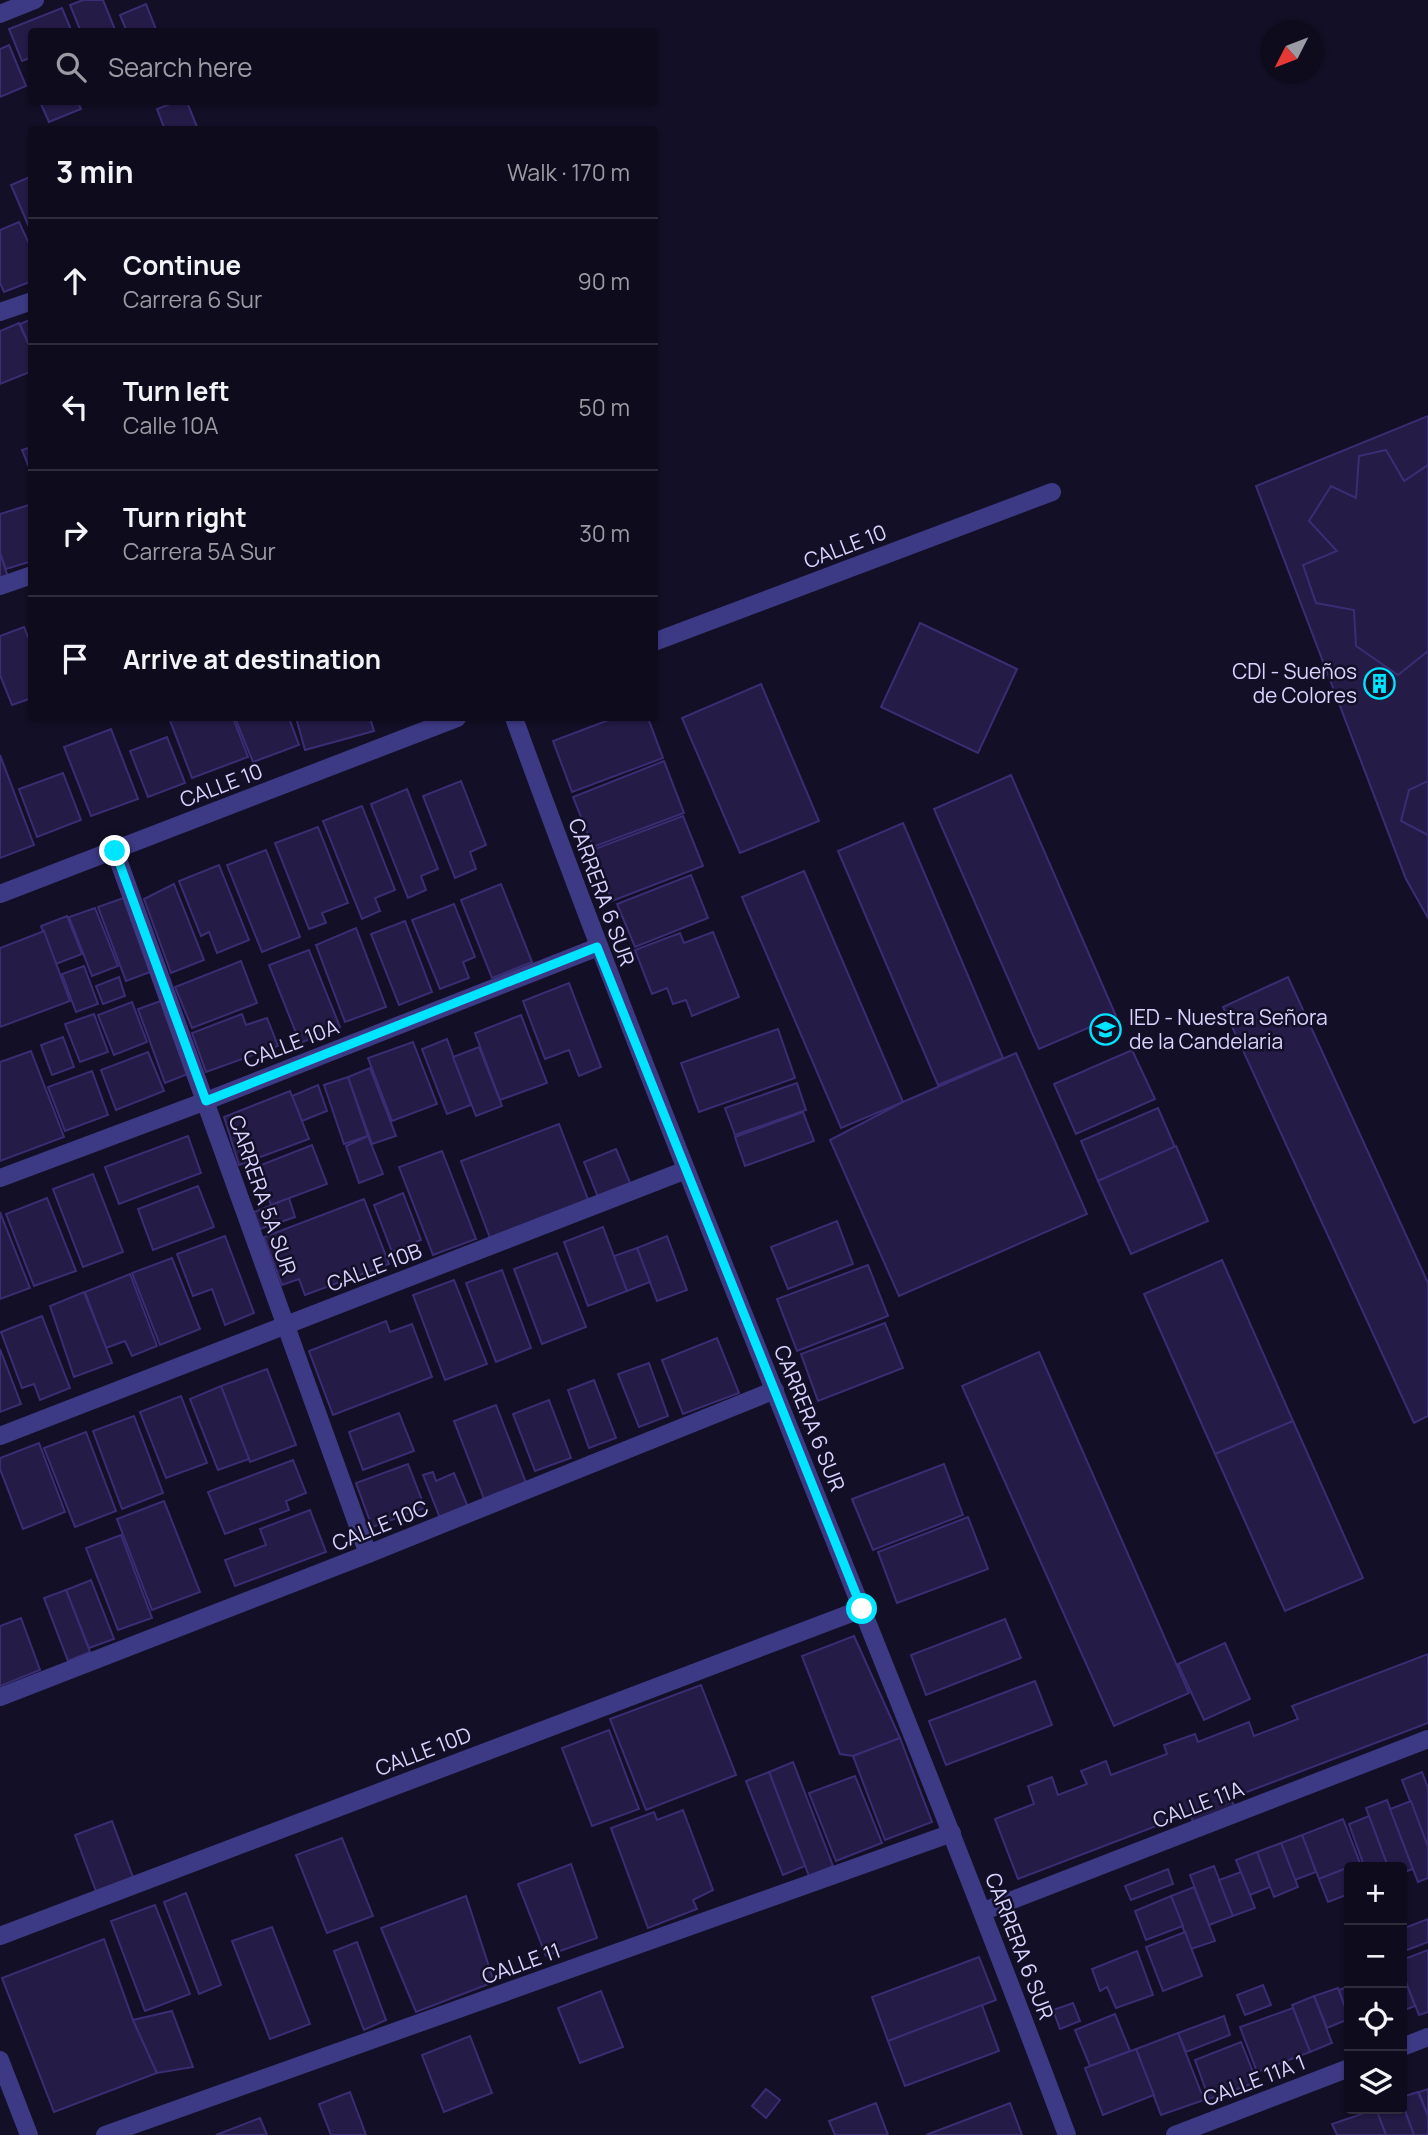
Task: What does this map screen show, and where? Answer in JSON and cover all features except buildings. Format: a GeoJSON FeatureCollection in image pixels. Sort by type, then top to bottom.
{"type":"FeatureCollection","features":[{"type":"Feature","properties":{"kind":"street"},"geometry":{"type":"LineString","coordinates":[[0,14],[35,0]]}},
{"type":"Feature","properties":{"kind":"street"},"geometry":{"type":"LineString","coordinates":[[0,313],[28,302]]}},
{"type":"Feature","properties":{"kind":"street","name":"CALLE 10"},"geometry":{"type":"LineString","coordinates":[[658,640],[1052,492]]}},
{"type":"Feature","properties":{"kind":"street"},"geometry":{"type":"LineString","coordinates":[[0,586],[28,576]]}},
{"type":"Feature","properties":{"kind":"street","name":"CALLE 10"},"geometry":{"type":"LineString","coordinates":[[0,894],[449,721]]}},
{"type":"Feature","properties":{"kind":"street","name":"CARRERA 6 SUR"},"geometry":{"type":"LineString","coordinates":[[515,721],[597,947],[984,1911],[1067,2135]]}},
{"type":"Feature","properties":{"kind":"street","name":"CARRERA 5A SUR"},"geometry":{"type":"LineString","coordinates":[[115,851],[368,1554]]}},
{"type":"Feature","properties":{"kind":"street","name":"CALLE 10A"},"geometry":{"type":"LineString","coordinates":[[0,1178],[206,1101],[597,947]]}},
{"type":"Feature","properties":{"kind":"street","name":"CALLE 10B"},"geometry":{"type":"LineString","coordinates":[[0,1436],[686,1170]]}},
{"type":"Feature","properties":{"kind":"street","name":"CALLE 10C"},"geometry":{"type":"LineString","coordinates":[[0,1697],[368,1554],[775,1390]]}},
{"type":"Feature","properties":{"kind":"street","name":"CALLE 10D"},"geometry":{"type":"LineString","coordinates":[[0,1936],[862,1609]]}},
{"type":"Feature","properties":{"kind":"street","name":"CALLE 11A"},"geometry":{"type":"LineString","coordinates":[[984,1911],[1428,1739]]}},
{"type":"Feature","properties":{"kind":"street","name":"CALLE 11"},"geometry":{"type":"LineString","coordinates":[[105,2135],[952,1833]]}},
{"type":"Feature","properties":{"kind":"street"},"geometry":{"type":"LineString","coordinates":[[1407,2045],[1428,2037]]}},
{"type":"Feature","properties":{"kind":"street"},"geometry":{"type":"LineString","coordinates":[[0,2060],[29,2135]]}},
{"type":"Feature","properties":{"kind":"street","name":"CALLE 11A 1"},"geometry":{"type":"LineString","coordinates":[[1175,2135],[1344,2070]]}},
{"type":"Feature","properties":{"kind":"place","name":"CDI - Sueños de Colores"},"geometry":{"type":"Point","coordinates":[1380,683]}},
{"type":"Feature","properties":{"kind":"place","name":"IED - Nuestra Señora de la Candelaria"},"geometry":{"type":"Point","coordinates":[1106,1029]}},
{"type":"Feature","properties":{"kind":"route"},"geometry":{"type":"LineString","coordinates":[[115,851],[206,1101],[597,947],[862,1609]]}}]}
